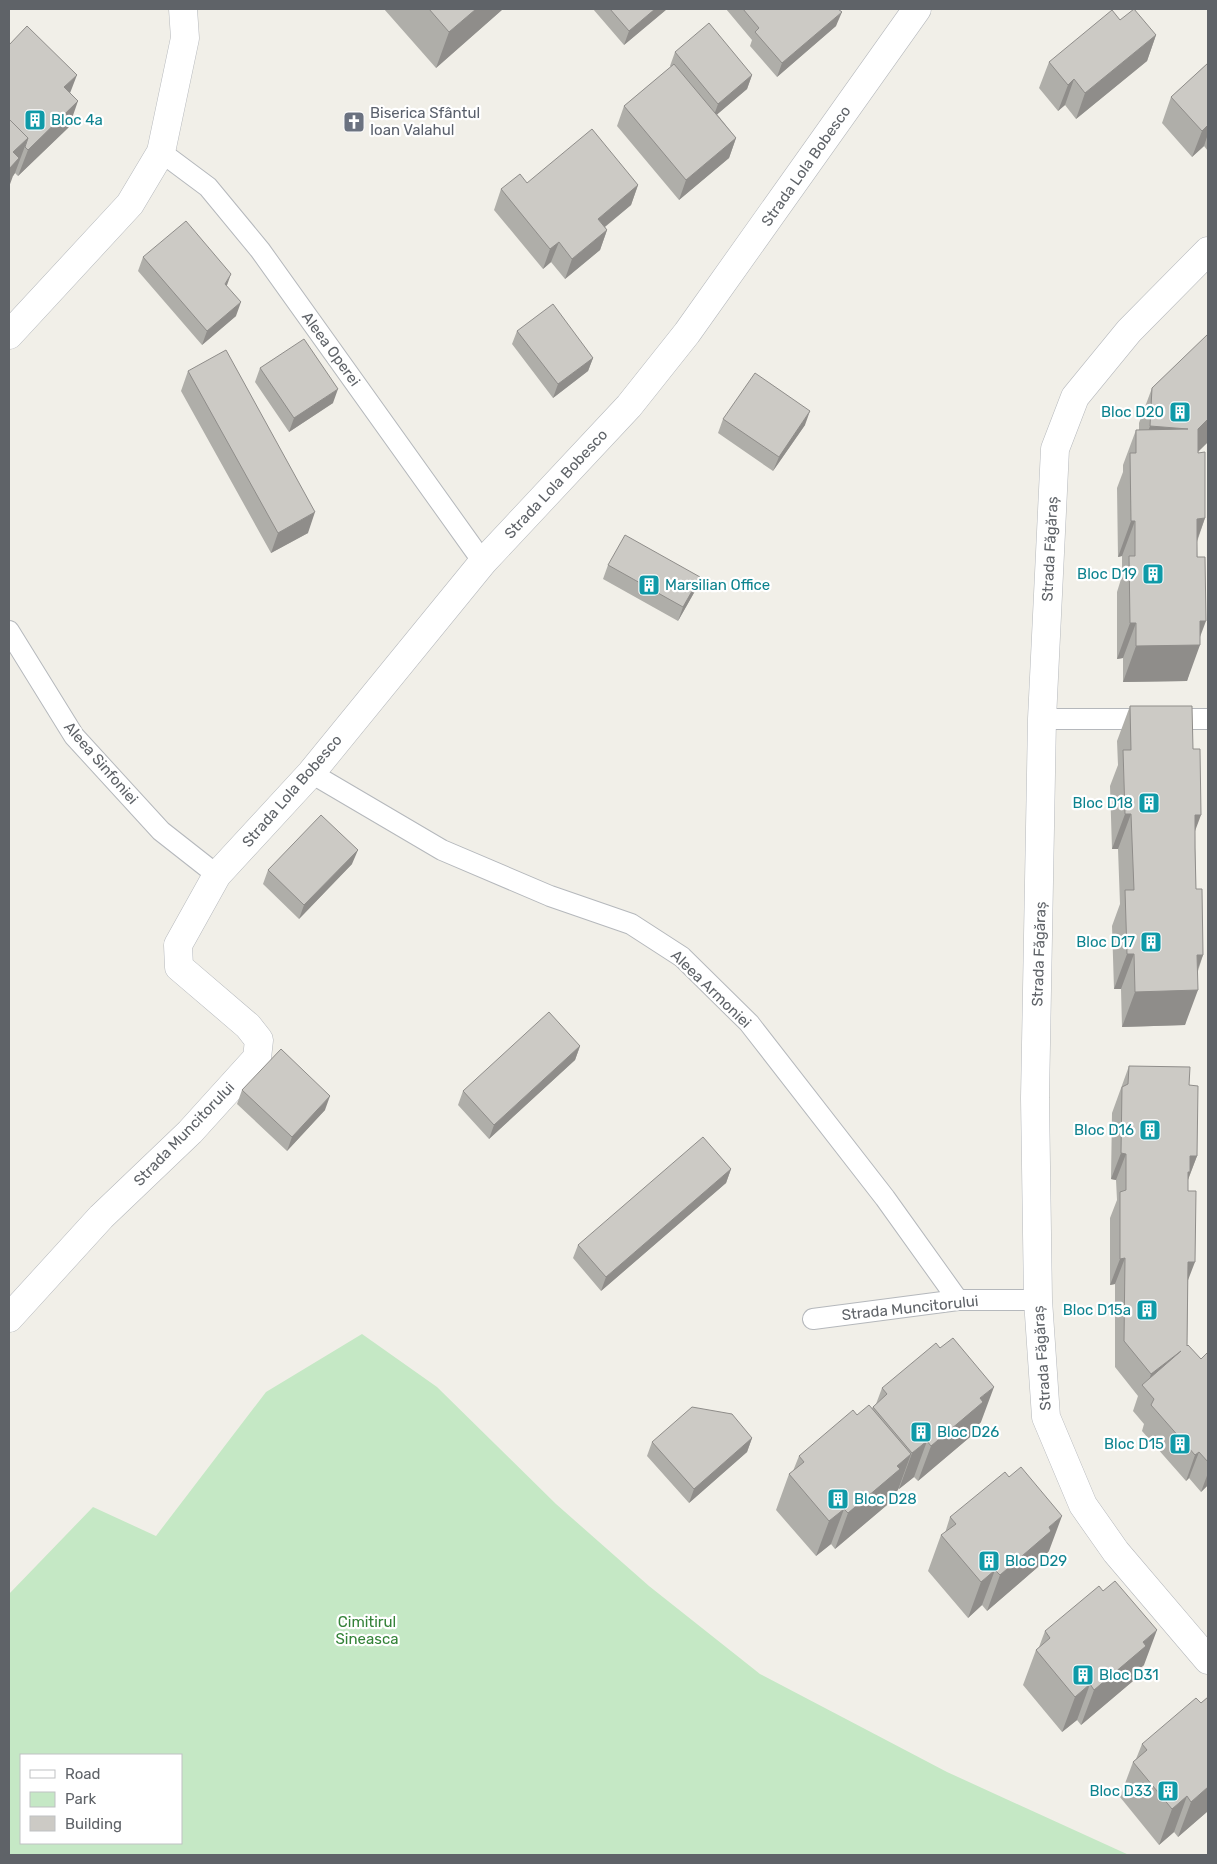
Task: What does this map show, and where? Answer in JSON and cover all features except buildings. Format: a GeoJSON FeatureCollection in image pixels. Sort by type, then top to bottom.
{"type":"FeatureCollection","features":[{"type":"Feature","properties":{"kind":"street"},"geometry":{"type":"LineString","coordinates":[[9,335],[130,204],[161,152],[185,38],[183,9]]}},
{"type":"Feature","properties":{"kind":"street","name":"Strada Lola Bobesco"},"geometry":{"type":"LineString","coordinates":[[178,945],[217,875],[311,773],[484,562],[629,406],[687,333],[917,9]]}},
{"type":"Feature","properties":{"kind":"street","name":"Strada Făgăraș"},"geometry":{"type":"LineString","coordinates":[[1208,251],[1129,332],[1075,397],[1055,449],[1042,719],[1035,1098],[1038,1300],[1046,1417],[1083,1505],[1116,1552],[1208,1660]]}},
{"type":"Feature","properties":{"kind":"street","name":"Strada Muncitorului"},"geometry":{"type":"LineString","coordinates":[[9,1318],[101,1216],[190,1132],[257,1058],[259,1040],[248,1026],[179,967],[178,945]]}},
{"type":"Feature","properties":{"kind":"lane","name":"Aleea Operei"},"geometry":{"type":"LineString","coordinates":[[161,152],[208,187],[260,250],[484,562]]}},
{"type":"Feature","properties":{"kind":"lane","name":"Aleea Sinfoniei"},"geometry":{"type":"LineString","coordinates":[[9,631],[74,736],[161,831],[217,875]]}},
{"type":"Feature","properties":{"kind":"lane"},"geometry":{"type":"LineString","coordinates":[[1042,719],[1208,719]]}},
{"type":"Feature","properties":{"kind":"lane","name":"Aleea Armoniei"},"geometry":{"type":"LineString","coordinates":[[311,773],[442,850],[550,896],[631,924],[682,956],[749,1023],[885,1198],[958,1300]]}},
{"type":"Feature","properties":{"kind":"lane","name":"Strada Muncitorului"},"geometry":{"type":"LineString","coordinates":[[813,1319],[958,1300],[1038,1300]]}},
{"type":"Feature","properties":{"kind":"green space","name":"Cimitirul Sineasca"},"geometry":{"type":"Polygon","coordinates":[[[362,1334],[437,1387],[556,1504],[649,1586],[760,1674],[947,1772],[1129,1855],[9,1855],[9,1594],[93,1507],[156,1536],[266,1392],[362,1334]]]}},
{"type":"Feature","properties":{"kind":"place","name":"Bloc 4a"},"geometry":{"type":"Point","coordinates":[35,120]}},
{"type":"Feature","properties":{"kind":"place","name":"Biserica Sfântul Ioan Valahul"},"geometry":{"type":"Point","coordinates":[354,122]}},
{"type":"Feature","properties":{"kind":"place","name":"Bloc D20"},"geometry":{"type":"Point","coordinates":[1180,412]}},
{"type":"Feature","properties":{"kind":"place","name":"Bloc D19"},"geometry":{"type":"Point","coordinates":[1153,574]}},
{"type":"Feature","properties":{"kind":"place","name":"Marsilian Office"},"geometry":{"type":"Point","coordinates":[649,585]}},
{"type":"Feature","properties":{"kind":"place","name":"Bloc D18"},"geometry":{"type":"Point","coordinates":[1149,803]}},
{"type":"Feature","properties":{"kind":"place","name":"Bloc D17"},"geometry":{"type":"Point","coordinates":[1151,942]}},
{"type":"Feature","properties":{"kind":"place","name":"Bloc D16"},"geometry":{"type":"Point","coordinates":[1150,1130]}},
{"type":"Feature","properties":{"kind":"place","name":"Bloc D15a"},"geometry":{"type":"Point","coordinates":[1147,1310]}},
{"type":"Feature","properties":{"kind":"place","name":"Bloc D26"},"geometry":{"type":"Point","coordinates":[921,1432]}},
{"type":"Feature","properties":{"kind":"place","name":"Bloc D15"},"geometry":{"type":"Point","coordinates":[1180,1444]}},
{"type":"Feature","properties":{"kind":"place","name":"Bloc D28"},"geometry":{"type":"Point","coordinates":[838,1499]}},
{"type":"Feature","properties":{"kind":"place","name":"Bloc D29"},"geometry":{"type":"Point","coordinates":[989,1561]}},
{"type":"Feature","properties":{"kind":"place","name":"Bloc D31"},"geometry":{"type":"Point","coordinates":[1083,1675]}},
{"type":"Feature","properties":{"kind":"place","name":"Bloc D33"},"geometry":{"type":"Point","coordinates":[1168,1791]}}]}
